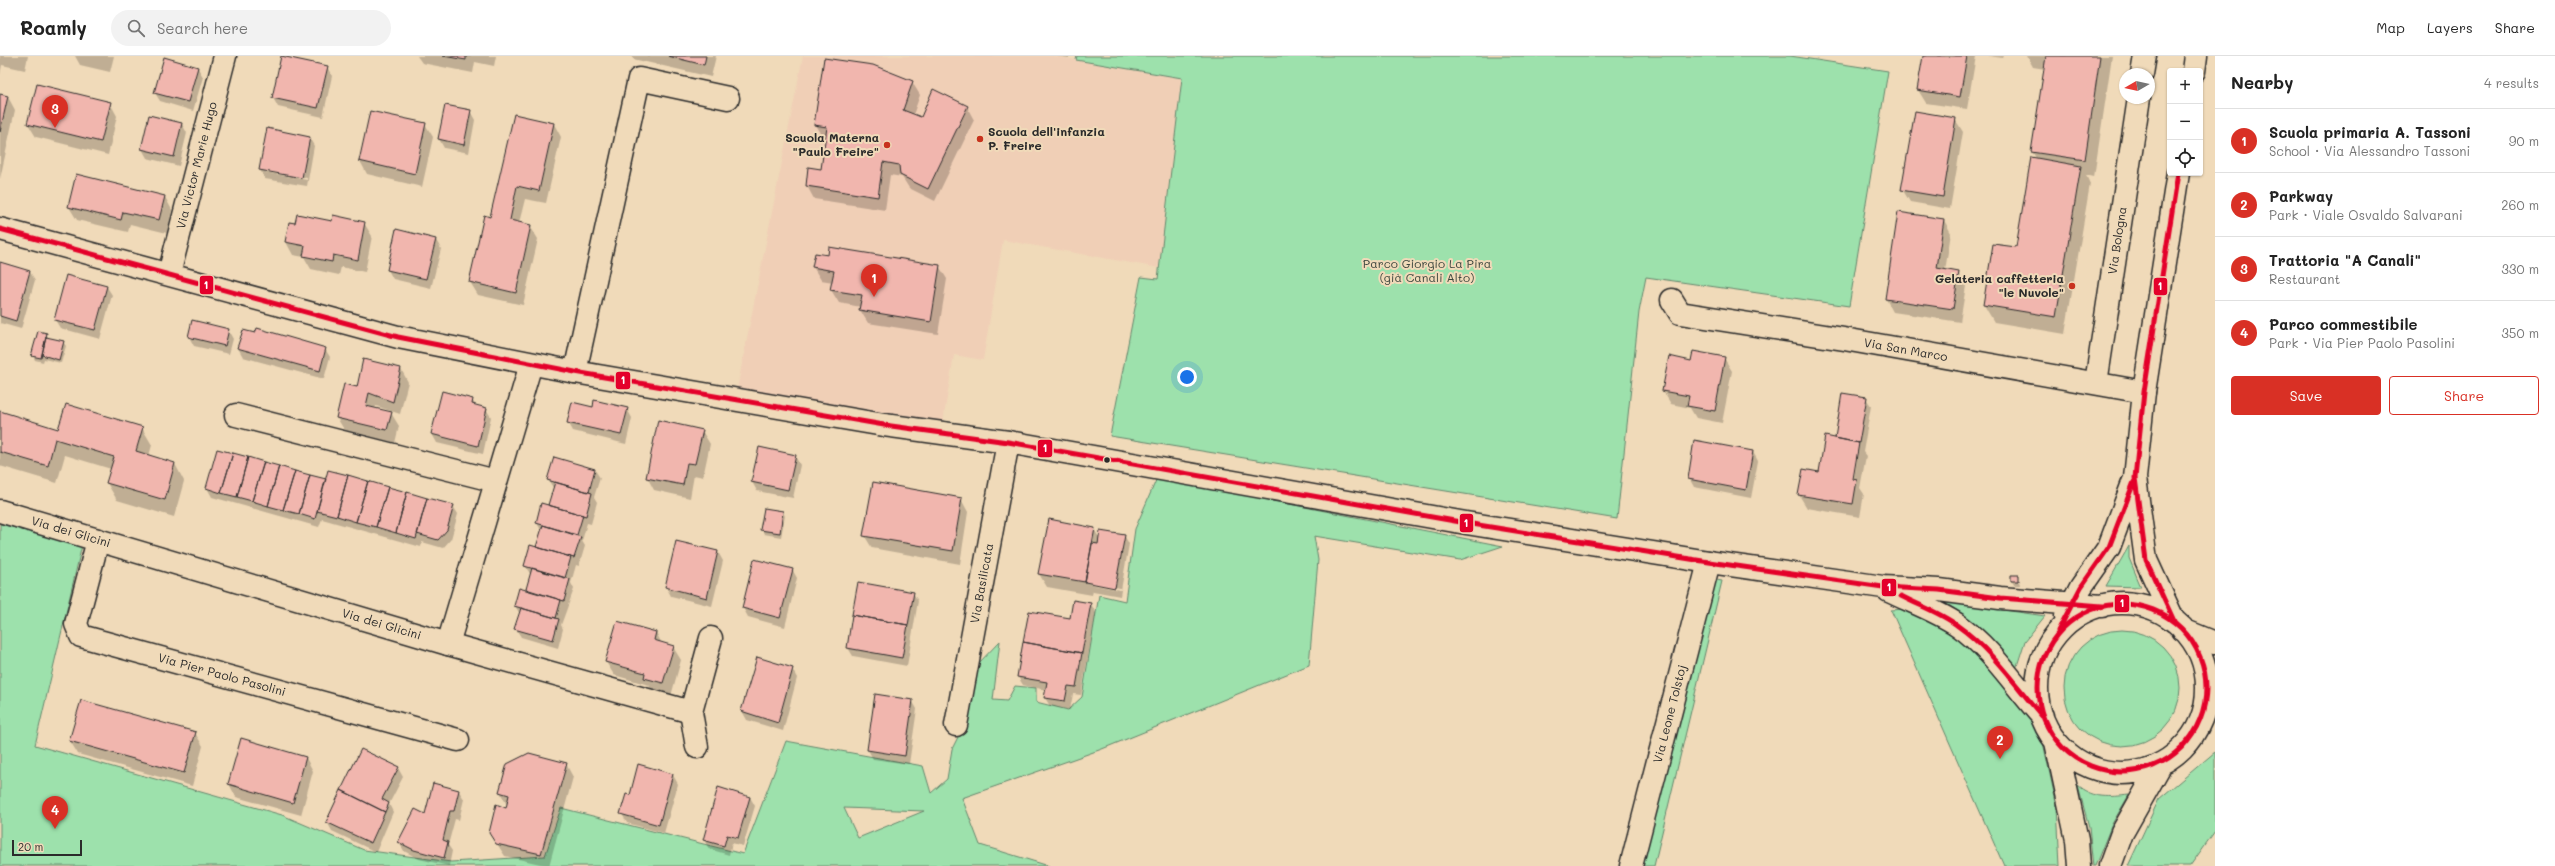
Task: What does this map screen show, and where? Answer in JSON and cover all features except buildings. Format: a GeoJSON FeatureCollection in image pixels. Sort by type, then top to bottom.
{"type":"FeatureCollection","features":[{"type":"Feature","properties":{"kind":"street","name":"Via Victor Marie Hugo"},"geometry":{"type":"LineString","coordinates":[[170,274],[225,56]]}},
{"type":"Feature","properties":{"kind":"street"},"geometry":{"type":"LineString","coordinates":[[2143,68],[2145,56]]}},
{"type":"Feature","properties":{"kind":"street"},"geometry":{"type":"LineString","coordinates":[[2194,68],[2196,56]]}},
{"type":"Feature","properties":{"kind":"street"},"geometry":{"type":"LineString","coordinates":[[574,372],[639,79],[728,98]]}},
{"type":"Feature","properties":{"kind":"street","name":"Via Bologna"},"geometry":{"type":"LineString","coordinates":[[2096,383],[2138,104]]}},
{"type":"Feature","properties":{"kind":"street"},"geometry":{"type":"LineString","coordinates":[[2178,176],[2144,392],[2135,478],[2146,560],[2179,626],[2201,657],[2207,690],[2200,721],[2182,748]]}},
{"type":"Feature","properties":{"kind":"street"},"geometry":{"type":"LineString","coordinates":[[0,229],[398,337],[531,364],[884,425],[1008,442],[1466,522],[1709,562],[1883,587],[1939,590],[2000,598],[2072,604],[2102,606],[2120,603],[2140,605],[2158,611],[2179,626],[2215,643]]}},
{"type":"Feature","properties":{"kind":"street","name":"Via San Marco"},"geometry":{"type":"LineString","coordinates":[[1672,300],[1680,313],[1844,338],[2144,392]]}},
{"type":"Feature","properties":{"kind":"street"},"geometry":{"type":"LineString","coordinates":[[448,644],[531,364]]}},
{"type":"Feature","properties":{"kind":"street"},"geometry":{"type":"LineString","coordinates":[[236,414],[496,481]]}},
{"type":"Feature","properties":{"kind":"street","name":"Via Basilicata"},"geometry":{"type":"LineString","coordinates":[[956,725],[1008,442]]}},
{"type":"Feature","properties":{"kind":"street"},"geometry":{"type":"LineString","coordinates":[[2042,716],[2037,695],[2038,673],[2045,653],[2072,604],[2108,547],[2135,478]]}},
{"type":"Feature","properties":{"kind":"street","name":"Via dei Glicini"},"geometry":{"type":"LineString","coordinates":[[0,511],[448,644],[691,712]]}},
{"type":"Feature","properties":{"kind":"street","name":"Via Pier Paolo Pasolini"},"geometry":{"type":"LineString","coordinates":[[98,540],[76,624],[81,636],[458,740]]}},
{"type":"Feature","properties":{"kind":"street","name":"Via Leone Tolstoj"},"geometry":{"type":"LineString","coordinates":[[1631,866],[1709,562]]}},
{"type":"Feature","properties":{"kind":"street"},"geometry":{"type":"LineString","coordinates":[[1883,587],[1939,614],[1975,639],[1991,654],[2042,716],[2056,742],[2077,840],[2079,866]]}},
{"type":"Feature","properties":{"kind":"street"},"geometry":{"type":"LineString","coordinates":[[2056,635],[2074,619],[2102,606]]}},
{"type":"Feature","properties":{"kind":"street"},"geometry":{"type":"LineString","coordinates":[[697,747],[691,712],[712,638]]}},
{"type":"Feature","properties":{"kind":"street"},"geometry":{"type":"LineString","coordinates":[[2056,742],[2073,758],[2101,770],[2116,773],[2139,772],[2161,764],[2215,725]]}},
{"type":"Feature","properties":{"kind":"street"},"geometry":{"type":"LineString","coordinates":[[2110,866],[2122,833],[2161,764]]}},
{"type":"Feature","properties":{"kind":"shaded area","name":"Scuola dell'infanzia P. Freire"},"geometry":{"type":"Polygon","coordinates":[[[803,56],[1053,56],[1182,78],[1159,268],[1003,240],[983,360],[954,355],[941,434],[735,399],[803,56]]]}},
{"type":"Feature","properties":{"kind":"green space","name":"Parco Giorgio La Pira (già Canali Alto)"},"geometry":{"type":"Polygon","coordinates":[[[1077,56],[1790,56],[1888,71],[1849,306],[1646,277],[1639,312],[1617,519],[1110,436],[1141,277],[1158,279],[1182,78],[1076,60],[1077,56]]]}},
{"type":"Feature","properties":{"kind":"green space"},"geometry":{"type":"Polygon","coordinates":[[[1157,478],[1503,546],[1460,560],[1314,536],[1318,560],[1309,665],[1102,749],[962,798],[980,845],[1049,866],[0,866],[0,524],[82,545],[35,745],[282,815],[364,850],[451,862],[545,856],[561,808],[743,854],[786,741],[923,766],[931,793],[947,779],[952,749],[963,727],[976,666],[1000,641],[993,700],[1007,701],[1015,686],[1036,688],[1036,702],[1068,710],[1082,697],[1099,595],[1125,601],[1135,529],[1157,478]],[[844,808],[858,838],[924,811],[844,808]]]}},
{"type":"Feature","properties":{"kind":"green space"},"geometry":{"type":"Polygon","coordinates":[[[2129,546],[2129,558],[2141,587],[2106,586],[2129,546]]]}},
{"type":"Feature","properties":{"kind":"green space"},"geometry":{"type":"Polygon","coordinates":[[[1705,578],[1722,581],[1654,866],[1631,866],[1705,578]]]}},
{"type":"Feature","properties":{"kind":"green space"},"geometry":{"type":"Polygon","coordinates":[[[1942,601],[2045,616],[2025,641],[2016,669],[2001,649],[1983,631],[1942,601]]]}},
{"type":"Feature","properties":{"kind":"green space"},"geometry":{"type":"Polygon","coordinates":[[[1905,609],[1942,625],[1970,646],[2039,724],[2057,807],[2060,866],[2004,866],[1891,610],[1905,609]]]}},
{"type":"Feature","properties":{"kind":"green space"},"geometry":{"type":"Polygon","coordinates":[[[2122,630],[2133,631],[2144,635],[2163,647],[2175,666],[2179,677],[2179,699],[2175,710],[2163,729],[2144,741],[2133,745],[2122,746],[2111,745],[2100,741],[2081,729],[2069,710],[2065,699],[2064,688],[2065,677],[2069,666],[2081,647],[2100,635],[2111,631],[2122,630]]]}},
{"type":"Feature","properties":{"kind":"green space"},"geometry":{"type":"Polygon","coordinates":[[[2215,752],[2215,831],[2190,866],[2128,866],[2159,799],[2215,752]]]}},
{"type":"Feature","properties":{"kind":"green space"},"geometry":{"type":"Polygon","coordinates":[[[2078,786],[2089,793],[2096,795],[2129,795],[2112,824],[2095,866],[2093,866],[2089,827],[2078,786]]]}},
{"type":"Feature","properties":{"kind":"transit line","name":"1"},"geometry":{"type":"LineString","coordinates":[[2174,621],[2146,560],[2135,478],[2144,392],[2178,176]]}},
{"type":"Feature","properties":{"kind":"transit line","name":"1"},"geometry":{"type":"LineString","coordinates":[[0,229],[398,337],[575,372],[884,425],[1008,442],[1466,523],[1709,562],[1883,587],[1939,590],[2000,598],[2102,606]]}},
{"type":"Feature","properties":{"kind":"transit line","name":"1"},"geometry":{"type":"LineString","coordinates":[[2058,631],[2081,587],[2109,547],[2134,482]]}},
{"type":"Feature","properties":{"kind":"transit line","name":"1"},"geometry":{"type":"LineString","coordinates":[[1901,596],[1945,617],[1970,635],[2003,668],[2042,716]]}},
{"type":"Feature","properties":{"kind":"transit line","name":"1"},"geometry":{"type":"LineString","coordinates":[[2114,604],[2130,604],[2147,607],[2154,610],[2169,618],[2182,628],[2192,641],[2203,663],[2206,688],[2203,713],[2192,735],[2182,748],[2169,758],[2147,769],[2130,772],[2114,772],[2097,769],[2082,762],[2068,753],[2057,742],[2041,713],[2038,696],[2038,680],[2041,663],[2048,648],[2057,634],[2068,623],[2097,607],[2114,604]]}},
{"type":"Feature","properties":{"kind":"place","name":"Trattoria \"A Canali\""},"geometry":{"type":"Point","coordinates":[55,128]}},
{"type":"Feature","properties":{"kind":"place","name":"Scuola dell'infanzia P. Freire"},"geometry":{"type":"Point","coordinates":[980,139]}},
{"type":"Feature","properties":{"kind":"place","name":"Scuola Materna \"Paulo Freire\""},"geometry":{"type":"Point","coordinates":[887,145]}},
{"type":"Feature","properties":{"kind":"place","name":"Gelateria caffetteria \"le Nuvole\""},"geometry":{"type":"Point","coordinates":[2072,286]}},
{"type":"Feature","properties":{"kind":"place","name":"Scuola primaria A. Tassoni"},"geometry":{"type":"Point","coordinates":[874,297]}},
{"type":"Feature","properties":{"kind":"place","name":"Parkway"},"geometry":{"type":"Point","coordinates":[2000,759]}},
{"type":"Feature","properties":{"kind":"place","name":"Parco commestibile"},"geometry":{"type":"Point","coordinates":[55,829]}}]}
